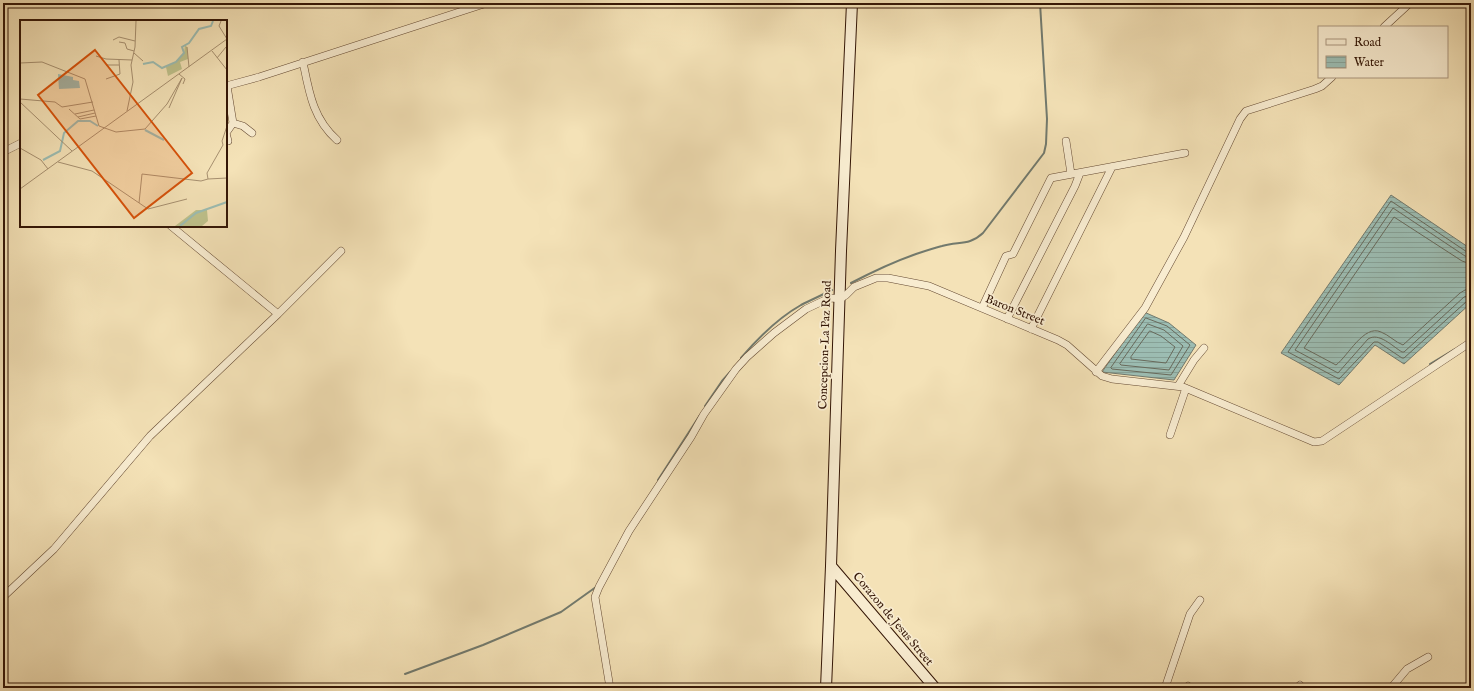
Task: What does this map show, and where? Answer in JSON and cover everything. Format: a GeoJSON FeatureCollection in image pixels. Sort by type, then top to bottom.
{"type":"FeatureCollection","features":[{"type":"Feature","properties":{"kind":"main road","name":"Concepcion-La Paz Road"},"geometry":{"type":"LineString","coordinates":[[826,688],[852,3]]}},
{"type":"Feature","properties":{"kind":"main road","name":"Corazon de Jesus Street"},"geometry":{"type":"LineString","coordinates":[[831,566],[935,688]]}},
{"type":"Feature","properties":{"kind":"street"},"geometry":{"type":"LineString","coordinates":[[227,86],[487,3]]}},
{"type":"Feature","properties":{"kind":"street"},"geometry":{"type":"LineString","coordinates":[[1385,26],[1410,3]]}},
{"type":"Feature","properties":{"kind":"street"},"geometry":{"type":"LineString","coordinates":[[303,62],[307,85],[318,117],[337,140]]}},
{"type":"Feature","properties":{"kind":"street"},"geometry":{"type":"LineString","coordinates":[[1096,372],[1145,308],[1184,238],[1240,119],[1246,111],[1315,89],[1322,86],[1331,78]]}},
{"type":"Feature","properties":{"kind":"street"},"geometry":{"type":"LineString","coordinates":[[227,91],[233,123],[227,132]]}},
{"type":"Feature","properties":{"kind":"street"},"geometry":{"type":"LineString","coordinates":[[233,123],[243,126],[252,133]]}},
{"type":"Feature","properties":{"kind":"street"},"geometry":{"type":"LineString","coordinates":[[1066,141],[1071,174]]}},
{"type":"Feature","properties":{"kind":"street"},"geometry":{"type":"LineString","coordinates":[[3,152],[20,144]]}},
{"type":"Feature","properties":{"kind":"street"},"geometry":{"type":"LineString","coordinates":[[982,308],[1006,256],[1013,254],[1051,178],[1185,153]]}},
{"type":"Feature","properties":{"kind":"street"},"geometry":{"type":"LineString","coordinates":[[1030,328],[1112,167]]}},
{"type":"Feature","properties":{"kind":"street"},"geometry":{"type":"LineString","coordinates":[[1007,319],[1075,186],[1080,173]]}},
{"type":"Feature","properties":{"kind":"street"},"geometry":{"type":"LineString","coordinates":[[172,227],[278,314]]}},
{"type":"Feature","properties":{"kind":"street"},"geometry":{"type":"LineString","coordinates":[[3,597],[54,549],[150,436],[278,314],[340,251]]}},
{"type":"Feature","properties":{"kind":"street","name":"Baron Street"},"geometry":{"type":"LineString","coordinates":[[840,299],[854,287],[876,278],[888,278],[929,286],[1063,342],[1096,372],[1107,378],[1186,388],[1314,442],[1322,441],[1471,342]]}},
{"type":"Feature","properties":{"kind":"street"},"geometry":{"type":"LineString","coordinates":[[610,688],[595,597],[629,531],[691,437],[704,414],[743,361],[774,333],[806,309],[825,300],[832,298],[840,299]]}},
{"type":"Feature","properties":{"kind":"street"},"geometry":{"type":"LineString","coordinates":[[1178,386],[1194,360],[1204,348]]}},
{"type":"Feature","properties":{"kind":"street"},"geometry":{"type":"LineString","coordinates":[[1170,435],[1186,388]]}},
{"type":"Feature","properties":{"kind":"street"},"geometry":{"type":"LineString","coordinates":[[1165,688],[1190,614],[1200,600]]}},
{"type":"Feature","properties":{"kind":"street"},"geometry":{"type":"LineString","coordinates":[[1391,688],[1407,669],[1428,657]]}},
{"type":"Feature","properties":{"kind":"water"},"geometry":{"type":"Polygon","coordinates":[[[1391,195],[1471,249],[1471,303],[1404,364],[1375,345],[1339,385],[1281,353],[1391,195]]]}},
{"type":"Feature","properties":{"kind":"water"},"geometry":{"type":"Polygon","coordinates":[[[1144,312],[1169,323],[1196,345],[1174,380],[1102,372],[1144,312]]]}},
{"type":"Feature","properties":{"kind":"waterway"},"geometry":{"type":"LineString","coordinates":[[851,283],[899,260],[936,248],[968,242],[978,237],[983,233],[1044,153],[1046,144],[1047,119],[1040,3]]}},
{"type":"Feature","properties":{"kind":"waterway"},"geometry":{"type":"LineString","coordinates":[[741,358],[761,336],[784,316],[801,305],[832,290]]}},
{"type":"Feature","properties":{"kind":"waterway"},"geometry":{"type":"LineString","coordinates":[[1430,364],[1455,349]]}},
{"type":"Feature","properties":{"kind":"waterway"},"geometry":{"type":"LineString","coordinates":[[705,406],[722,381],[731,371]]}},
{"type":"Feature","properties":{"kind":"waterway"},"geometry":{"type":"LineString","coordinates":[[658,480],[700,415]]}},
{"type":"Feature","properties":{"kind":"waterway"},"geometry":{"type":"LineString","coordinates":[[405,674],[483,645],[561,612],[596,587]]}}]}
